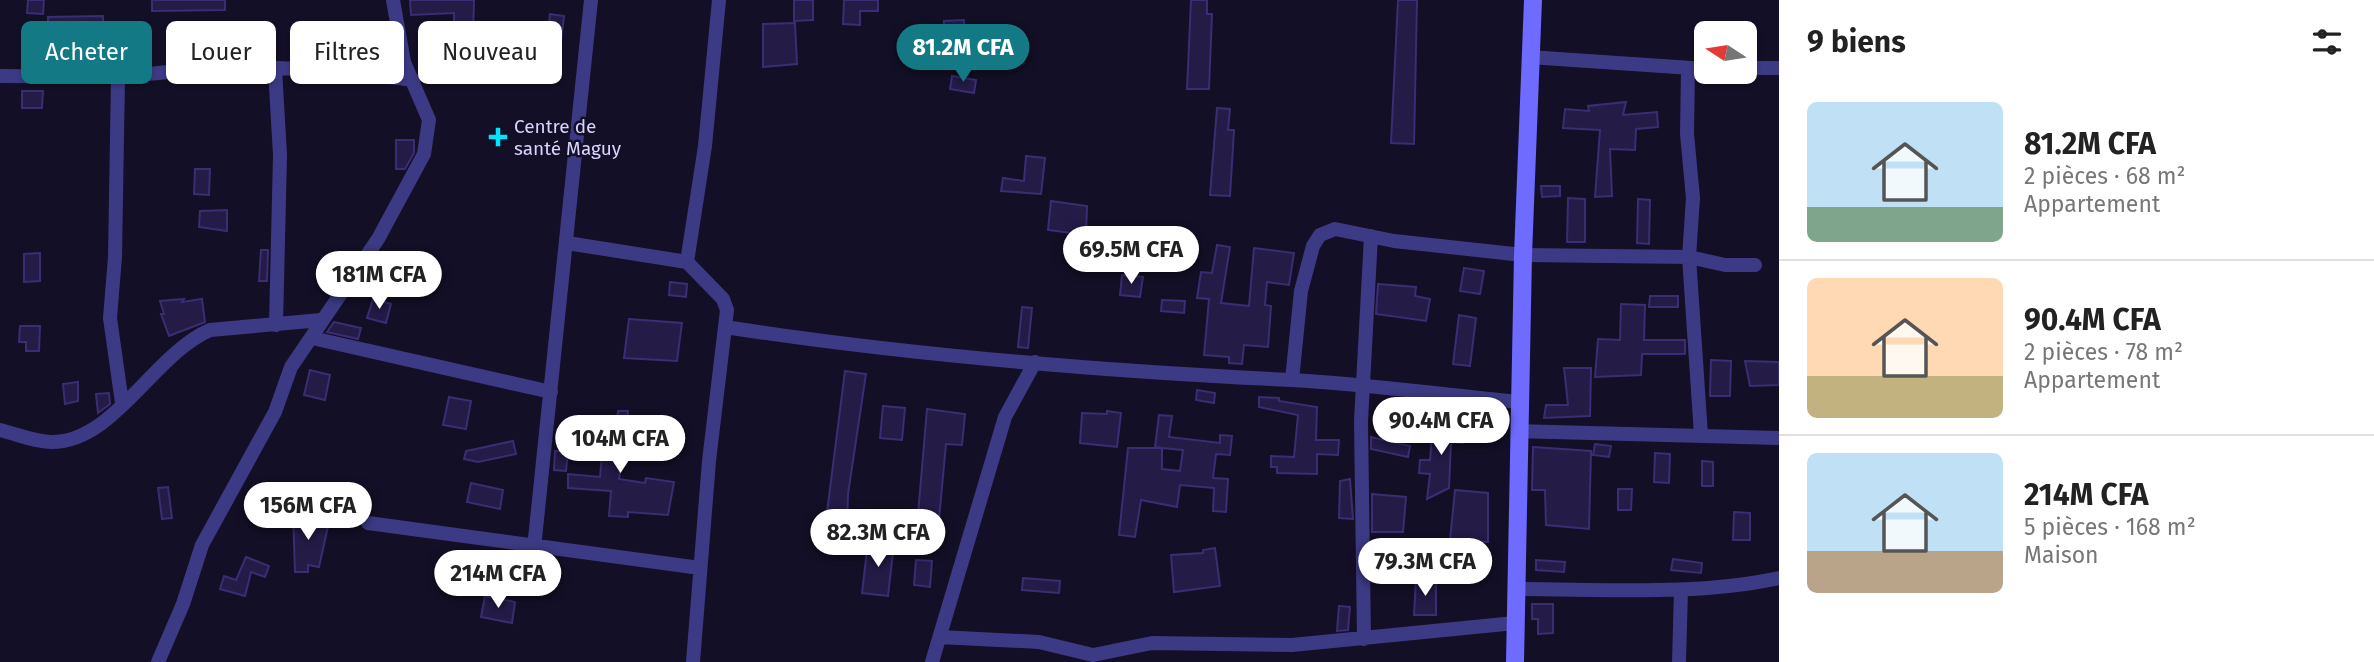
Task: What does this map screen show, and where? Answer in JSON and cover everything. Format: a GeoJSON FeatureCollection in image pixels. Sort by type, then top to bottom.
{"type":"FeatureCollection","features":[{"type":"Feature","properties":{"kind":"main road"},"geometry":{"type":"LineString","coordinates":[[1515,662],[1519,402],[1533,0]]}},
{"type":"Feature","properties":{"kind":"street"},"geometry":{"type":"LineString","coordinates":[[158,662],[183,604],[202,545],[275,412],[291,367],[378,239],[424,154],[429,120],[404,62],[393,0]]}},
{"type":"Feature","properties":{"kind":"street"},"geometry":{"type":"LineString","coordinates":[[534,548],[591,0]]}},
{"type":"Feature","properties":{"kind":"street"},"geometry":{"type":"LineString","coordinates":[[687,262],[705,146],[719,0]]}},
{"type":"Feature","properties":{"kind":"street"},"geometry":{"type":"LineString","coordinates":[[1529,57],[1694,69]]}},
{"type":"Feature","properties":{"kind":"street"},"geometry":{"type":"LineString","coordinates":[[1757,68],[1779,68]]}},
{"type":"Feature","properties":{"kind":"street"},"geometry":{"type":"LineString","coordinates":[[276,69],[345,71],[413,80]]}},
{"type":"Feature","properties":{"kind":"street"},"geometry":{"type":"LineString","coordinates":[[1688,69],[1687,134],[1693,198],[1689,257],[1701,435]]}},
{"type":"Feature","properties":{"kind":"street"},"geometry":{"type":"LineString","coordinates":[[0,76],[21,76]]}},
{"type":"Feature","properties":{"kind":"street"},"geometry":{"type":"LineString","coordinates":[[118,84],[115,257],[110,317],[122,403]]}},
{"type":"Feature","properties":{"kind":"street"},"geometry":{"type":"LineString","coordinates":[[274,84],[280,155],[276,325]]}},
{"type":"Feature","properties":{"kind":"street"},"geometry":{"type":"LineString","coordinates":[[1292,380],[1301,292],[1313,246],[1320,235],[1335,229],[1523,255],[1689,257],[1725,265],[1755,265]]}},
{"type":"Feature","properties":{"kind":"street"},"geometry":{"type":"LineString","coordinates":[[1364,639],[1363,388],[1371,236]]}},
{"type":"Feature","properties":{"kind":"street"},"geometry":{"type":"LineString","coordinates":[[567,243],[687,262],[723,299],[727,310],[693,662]]}},
{"type":"Feature","properties":{"kind":"street"},"geometry":{"type":"LineString","coordinates":[[0,430],[40,441],[76,439],[106,420],[167,359],[199,335],[210,330],[321,320]]}},
{"type":"Feature","properties":{"kind":"street"},"geometry":{"type":"LineString","coordinates":[[725,327],[850,346],[1152,375],[1292,380],[1519,402]]}},
{"type":"Feature","properties":{"kind":"street"},"geometry":{"type":"LineString","coordinates":[[312,338],[551,391]]}},
{"type":"Feature","properties":{"kind":"street"},"geometry":{"type":"LineString","coordinates":[[932,662],[1004,417],[1035,362]]}},
{"type":"Feature","properties":{"kind":"street"},"geometry":{"type":"LineString","coordinates":[[1520,431],[1779,438]]}},
{"type":"Feature","properties":{"kind":"street"},"geometry":{"type":"LineString","coordinates":[[368,523],[534,548],[700,568]]}},
{"type":"Feature","properties":{"kind":"street"},"geometry":{"type":"LineString","coordinates":[[1517,589],[1681,590],[1747,585],[1779,578]]}},
{"type":"Feature","properties":{"kind":"street"},"geometry":{"type":"LineString","coordinates":[[1679,662],[1681,590]]}},
{"type":"Feature","properties":{"kind":"street"},"geometry":{"type":"LineString","coordinates":[[940,637],[1039,642],[1093,659],[1152,643],[1292,645],[1515,623]]}},
{"type":"Feature","properties":{"kind":"building"},"geometry":{"type":"Polygon","coordinates":[[[28,0],[44,0],[43,14],[27,13],[28,0]]]}},
{"type":"Feature","properties":{"kind":"building"},"geometry":{"type":"Polygon","coordinates":[[[152,0],[225,0],[225,10],[152,11],[152,0]]]}},
{"type":"Feature","properties":{"kind":"building"},"geometry":{"type":"Polygon","coordinates":[[[410,0],[474,0],[473,21],[454,21],[454,13],[411,15],[410,0]]]}},
{"type":"Feature","properties":{"kind":"building"},"geometry":{"type":"Polygon","coordinates":[[[794,0],[813,0],[813,20],[794,21],[794,0]]]}},
{"type":"Feature","properties":{"kind":"building"},"geometry":{"type":"Polygon","coordinates":[[[844,0],[878,0],[878,11],[860,11],[860,25],[843,24],[844,0]]]}},
{"type":"Feature","properties":{"kind":"building"},"geometry":{"type":"Polygon","coordinates":[[[1191,0],[1207,0],[1207,14],[1212,14],[1209,89],[1187,89],[1191,0]]]}},
{"type":"Feature","properties":{"kind":"building"},"geometry":{"type":"Polygon","coordinates":[[[1398,0],[1417,0],[1414,144],[1391,143],[1398,0]]]}},
{"type":"Feature","properties":{"kind":"building"},"geometry":{"type":"Polygon","coordinates":[[[550,14],[564,16],[562,33],[562,21],[549,21],[550,14]]]}},
{"type":"Feature","properties":{"kind":"building"},"geometry":{"type":"Polygon","coordinates":[[[103,16],[103,21],[48,21],[48,17],[103,16]]]}},
{"type":"Feature","properties":{"kind":"building"},"geometry":{"type":"Polygon","coordinates":[[[964,20],[965,50],[944,50],[944,21],[964,20]]]}},
{"type":"Feature","properties":{"kind":"building"},"geometry":{"type":"Polygon","coordinates":[[[795,23],[797,64],[763,67],[763,24],[795,23]]]}},
{"type":"Feature","properties":{"kind":"building"},"geometry":{"type":"Polygon","coordinates":[[[952,76],[976,80],[974,93],[950,89],[952,76]]]}},
{"type":"Feature","properties":{"kind":"building"},"geometry":{"type":"Polygon","coordinates":[[[22,91],[43,91],[42,108],[22,108],[22,91]]]}},
{"type":"Feature","properties":{"kind":"building"},"geometry":{"type":"Polygon","coordinates":[[[1626,102],[1623,115],[1657,112],[1658,127],[1636,129],[1635,150],[1610,149],[1612,196],[1595,197],[1600,130],[1563,128],[1565,109],[1589,111],[1588,106],[1626,102]]]}},
{"type":"Feature","properties":{"kind":"building"},"geometry":{"type":"Polygon","coordinates":[[[1217,108],[1230,109],[1228,130],[1234,130],[1230,196],[1210,195],[1217,108]]]}},
{"type":"Feature","properties":{"kind":"building"},"geometry":{"type":"Polygon","coordinates":[[[396,140],[414,140],[414,153],[405,169],[396,169],[396,140]]]}},
{"type":"Feature","properties":{"kind":"building"},"geometry":{"type":"Polygon","coordinates":[[[1026,156],[1045,158],[1041,194],[1001,191],[1003,178],[1024,181],[1026,156]]]}},
{"type":"Feature","properties":{"kind":"building"},"geometry":{"type":"Polygon","coordinates":[[[195,169],[210,169],[209,195],[194,194],[195,169]]]}},
{"type":"Feature","properties":{"kind":"building"},"geometry":{"type":"Polygon","coordinates":[[[1541,186],[1560,186],[1560,196],[1542,197],[1541,186]]]}},
{"type":"Feature","properties":{"kind":"building"},"geometry":{"type":"Polygon","coordinates":[[[1568,198],[1585,199],[1585,242],[1567,242],[1568,198]]]}},
{"type":"Feature","properties":{"kind":"building"},"geometry":{"type":"Polygon","coordinates":[[[1638,199],[1650,200],[1649,244],[1637,243],[1638,199]]]}},
{"type":"Feature","properties":{"kind":"building"},"geometry":{"type":"Polygon","coordinates":[[[1051,201],[1087,206],[1086,235],[1048,230],[1051,201]]]}},
{"type":"Feature","properties":{"kind":"building"},"geometry":{"type":"Polygon","coordinates":[[[227,210],[227,231],[199,227],[200,211],[227,210]]]}},
{"type":"Feature","properties":{"kind":"building"},"geometry":{"type":"Polygon","coordinates":[[[1217,245],[1230,247],[1221,303],[1249,306],[1254,248],[1294,253],[1289,285],[1267,282],[1265,305],[1271,306],[1268,347],[1244,345],[1242,364],[1229,363],[1229,357],[1204,355],[1209,299],[1197,298],[1201,272],[1212,273],[1217,245]]]}},
{"type":"Feature","properties":{"kind":"building"},"geometry":{"type":"Polygon","coordinates":[[[261,250],[268,250],[267,281],[259,281],[261,250]]]}},
{"type":"Feature","properties":{"kind":"building"},"geometry":{"type":"Polygon","coordinates":[[[40,253],[40,281],[24,282],[24,254],[40,253]]]}},
{"type":"Feature","properties":{"kind":"building"},"geometry":{"type":"Polygon","coordinates":[[[1464,268],[1484,271],[1480,294],[1460,291],[1464,268]]]}},
{"type":"Feature","properties":{"kind":"building"},"geometry":{"type":"Polygon","coordinates":[[[1122,275],[1143,277],[1140,297],[1120,295],[1122,275]]]}},
{"type":"Feature","properties":{"kind":"building"},"geometry":{"type":"Polygon","coordinates":[[[670,282],[687,284],[686,297],[669,295],[670,282]]]}},
{"type":"Feature","properties":{"kind":"building"},"geometry":{"type":"Polygon","coordinates":[[[1378,284],[1416,287],[1415,296],[1430,299],[1426,321],[1376,314],[1378,284]]]}},
{"type":"Feature","properties":{"kind":"building"},"geometry":{"type":"Polygon","coordinates":[[[1650,296],[1678,296],[1678,307],[1649,307],[1650,296]]]}},
{"type":"Feature","properties":{"kind":"building"},"geometry":{"type":"Polygon","coordinates":[[[184,299],[182,302],[202,299],[205,322],[169,336],[161,314],[164,314],[160,301],[184,299]]]}},
{"type":"Feature","properties":{"kind":"building"},"geometry":{"type":"Polygon","coordinates":[[[373,299],[391,304],[386,323],[367,318],[373,299]]]}},
{"type":"Feature","properties":{"kind":"building"},"geometry":{"type":"Polygon","coordinates":[[[1162,300],[1185,301],[1184,313],[1161,311],[1162,300]]]}},
{"type":"Feature","properties":{"kind":"building"},"geometry":{"type":"Polygon","coordinates":[[[1621,304],[1645,305],[1644,340],[1685,340],[1685,354],[1642,354],[1641,375],[1595,377],[1598,339],[1620,340],[1621,304]]]}},
{"type":"Feature","properties":{"kind":"building"},"geometry":{"type":"Polygon","coordinates":[[[1022,307],[1032,308],[1028,348],[1018,347],[1022,307]]]}},
{"type":"Feature","properties":{"kind":"building"},"geometry":{"type":"Polygon","coordinates":[[[1459,315],[1476,318],[1470,366],[1453,364],[1459,315]]]}},
{"type":"Feature","properties":{"kind":"building"},"geometry":{"type":"Polygon","coordinates":[[[629,319],[682,323],[677,361],[624,358],[629,319]]]}},
{"type":"Feature","properties":{"kind":"building"},"geometry":{"type":"Polygon","coordinates":[[[334,322],[361,328],[358,339],[327,332],[334,322]]]}},
{"type":"Feature","properties":{"kind":"building"},"geometry":{"type":"Polygon","coordinates":[[[20,326],[40,326],[39,351],[26,351],[26,342],[19,342],[20,326]]]}},
{"type":"Feature","properties":{"kind":"building"},"geometry":{"type":"Polygon","coordinates":[[[1711,360],[1731,361],[1730,396],[1710,396],[1711,360]]]}},
{"type":"Feature","properties":{"kind":"building"},"geometry":{"type":"Polygon","coordinates":[[[1745,361],[1779,362],[1779,385],[1750,386],[1745,361]]]}},
{"type":"Feature","properties":{"kind":"building"},"geometry":{"type":"Polygon","coordinates":[[[1564,368],[1591,368],[1590,416],[1544,418],[1546,405],[1568,405],[1564,368]]]}},
{"type":"Feature","properties":{"kind":"building"},"geometry":{"type":"Polygon","coordinates":[[[310,370],[330,375],[325,400],[304,395],[310,370]]]}},
{"type":"Feature","properties":{"kind":"building"},"geometry":{"type":"Polygon","coordinates":[[[845,371],[866,374],[848,494],[847,530],[825,528],[845,371]]]}},
{"type":"Feature","properties":{"kind":"building"},"geometry":{"type":"Polygon","coordinates":[[[78,382],[78,401],[65,404],[63,384],[78,382]]]}},
{"type":"Feature","properties":{"kind":"building"},"geometry":{"type":"Polygon","coordinates":[[[1197,390],[1215,393],[1214,403],[1196,400],[1197,390]]]}},
{"type":"Feature","properties":{"kind":"building"},"geometry":{"type":"Polygon","coordinates":[[[109,393],[110,404],[98,413],[96,394],[109,393]]]}},
{"type":"Feature","properties":{"kind":"building"},"geometry":{"type":"Polygon","coordinates":[[[449,397],[471,401],[466,429],[443,425],[449,397]]]}},
{"type":"Feature","properties":{"kind":"building"},"geometry":{"type":"Polygon","coordinates":[[[1259,397],[1279,398],[1279,401],[1317,407],[1316,440],[1339,440],[1338,455],[1317,454],[1317,474],[1277,473],[1277,467],[1271,467],[1271,456],[1294,457],[1298,415],[1259,407],[1259,397]]]}},
{"type":"Feature","properties":{"kind":"building"},"geometry":{"type":"Polygon","coordinates":[[[883,406],[905,408],[902,440],[880,438],[883,406]]]}},
{"type":"Feature","properties":{"kind":"building"},"geometry":{"type":"Polygon","coordinates":[[[927,409],[965,414],[962,445],[946,444],[937,541],[916,538],[927,409]]]}},
{"type":"Feature","properties":{"kind":"building"},"geometry":{"type":"Polygon","coordinates":[[[618,411],[628,411],[626,438],[634,439],[632,453],[623,453],[619,479],[645,483],[646,478],[674,482],[668,515],[628,512],[628,517],[609,516],[611,491],[568,488],[568,474],[600,477],[602,455],[569,450],[572,432],[615,438],[618,411]]]}},
{"type":"Feature","properties":{"kind":"building"},"geometry":{"type":"Polygon","coordinates":[[[1107,411],[1121,413],[1117,447],[1080,443],[1082,413],[1107,414],[1107,411]]]}},
{"type":"Feature","properties":{"kind":"building"},"geometry":{"type":"Polygon","coordinates":[[[1159,415],[1172,416],[1169,437],[1220,443],[1220,435],[1232,436],[1230,455],[1216,454],[1213,478],[1228,479],[1226,512],[1213,511],[1214,488],[1180,485],[1177,507],[1141,500],[1135,537],[1119,535],[1128,448],[1162,448],[1155,447],[1159,415]],[[1162,448],[1162,469],[1180,471],[1183,450],[1162,448]]]}},
{"type":"Feature","properties":{"kind":"building"},"geometry":{"type":"Polygon","coordinates":[[[1433,423],[1464,425],[1463,443],[1451,442],[1449,488],[1427,499],[1430,474],[1419,473],[1420,460],[1430,460],[1433,423]]]}},
{"type":"Feature","properties":{"kind":"building"},"geometry":{"type":"Polygon","coordinates":[[[1371,437],[1410,446],[1408,457],[1371,449],[1371,437]]]}},
{"type":"Feature","properties":{"kind":"building"},"geometry":{"type":"Polygon","coordinates":[[[513,441],[516,454],[478,462],[464,459],[466,451],[513,441]]]}},
{"type":"Feature","properties":{"kind":"building"},"geometry":{"type":"Polygon","coordinates":[[[1595,444],[1611,446],[1609,457],[1593,455],[1595,444]]]}},
{"type":"Feature","properties":{"kind":"building"},"geometry":{"type":"Polygon","coordinates":[[[1533,447],[1591,451],[1589,529],[1546,525],[1545,490],[1532,490],[1533,447]]]}},
{"type":"Feature","properties":{"kind":"building"},"geometry":{"type":"Polygon","coordinates":[[[555,451],[568,452],[566,471],[554,470],[555,451]]]}},
{"type":"Feature","properties":{"kind":"building"},"geometry":{"type":"Polygon","coordinates":[[[1655,453],[1670,454],[1669,483],[1654,482],[1655,453]]]}},
{"type":"Feature","properties":{"kind":"building"},"geometry":{"type":"Polygon","coordinates":[[[1702,461],[1713,462],[1713,486],[1702,486],[1702,461]]]}},
{"type":"Feature","properties":{"kind":"building"},"geometry":{"type":"Polygon","coordinates":[[[1350,479],[1353,519],[1339,518],[1340,481],[1350,479]]]}},
{"type":"Feature","properties":{"kind":"building"},"geometry":{"type":"Polygon","coordinates":[[[471,483],[503,490],[500,509],[467,502],[471,483]]]}},
{"type":"Feature","properties":{"kind":"building"},"geometry":{"type":"Polygon","coordinates":[[[168,487],[172,518],[162,519],[158,488],[168,487]]]}},
{"type":"Feature","properties":{"kind":"building"},"geometry":{"type":"Polygon","coordinates":[[[1618,489],[1632,489],[1631,510],[1618,510],[1618,489]]]}},
{"type":"Feature","properties":{"kind":"building"},"geometry":{"type":"Polygon","coordinates":[[[1455,490],[1488,493],[1488,542],[1450,540],[1455,490]]]}},
{"type":"Feature","properties":{"kind":"building"},"geometry":{"type":"Polygon","coordinates":[[[1372,494],[1406,497],[1403,532],[1372,532],[1372,494]]]}},
{"type":"Feature","properties":{"kind":"building"},"geometry":{"type":"Polygon","coordinates":[[[1734,512],[1750,513],[1750,540],[1733,540],[1734,512]]]}},
{"type":"Feature","properties":{"kind":"building"},"geometry":{"type":"Polygon","coordinates":[[[293,514],[329,522],[319,567],[308,565],[308,572],[295,572],[293,514]]]}},
{"type":"Feature","properties":{"kind":"building"},"geometry":{"type":"Polygon","coordinates":[[[868,541],[894,544],[888,596],[862,593],[868,541]]]}},
{"type":"Feature","properties":{"kind":"building"},"geometry":{"type":"Polygon","coordinates":[[[1215,548],[1220,586],[1174,592],[1171,555],[1203,553],[1203,550],[1215,548]]]}},
{"type":"Feature","properties":{"kind":"building"},"geometry":{"type":"Polygon","coordinates":[[[246,557],[269,566],[265,577],[251,572],[245,596],[220,589],[224,576],[236,580],[246,557]]]}},
{"type":"Feature","properties":{"kind":"building"},"geometry":{"type":"Polygon","coordinates":[[[1673,559],[1702,563],[1701,573],[1671,570],[1673,559]]]}},
{"type":"Feature","properties":{"kind":"building"},"geometry":{"type":"Polygon","coordinates":[[[916,560],[932,561],[930,587],[914,585],[916,560]]]}},
{"type":"Feature","properties":{"kind":"building"},"geometry":{"type":"Polygon","coordinates":[[[1536,560],[1565,562],[1564,572],[1536,570],[1536,560]]]}},
{"type":"Feature","properties":{"kind":"building"},"geometry":{"type":"Polygon","coordinates":[[[1436,564],[1476,568],[1475,581],[1435,577],[1436,564]]]}},
{"type":"Feature","properties":{"kind":"building"},"geometry":{"type":"Polygon","coordinates":[[[1023,578],[1060,581],[1059,593],[1022,590],[1023,578]]]}},
{"type":"Feature","properties":{"kind":"building"},"geometry":{"type":"Polygon","coordinates":[[[1416,579],[1436,581],[1436,615],[1414,615],[1416,579]]]}},
{"type":"Feature","properties":{"kind":"building"},"geometry":{"type":"Polygon","coordinates":[[[485,596],[515,602],[512,623],[481,617],[485,596]]]}},
{"type":"Feature","properties":{"kind":"building"},"geometry":{"type":"Polygon","coordinates":[[[1532,604],[1553,604],[1553,633],[1538,634],[1538,619],[1532,619],[1532,604]]]}},
{"type":"Feature","properties":{"kind":"building"},"geometry":{"type":"Polygon","coordinates":[[[1339,606],[1350,607],[1348,630],[1337,631],[1339,606]]]}},
{"type":"Feature","properties":{"kind":"place","name":"Centre de santé Maguy"},"geometry":{"type":"Point","coordinates":[498,137]}}]}
